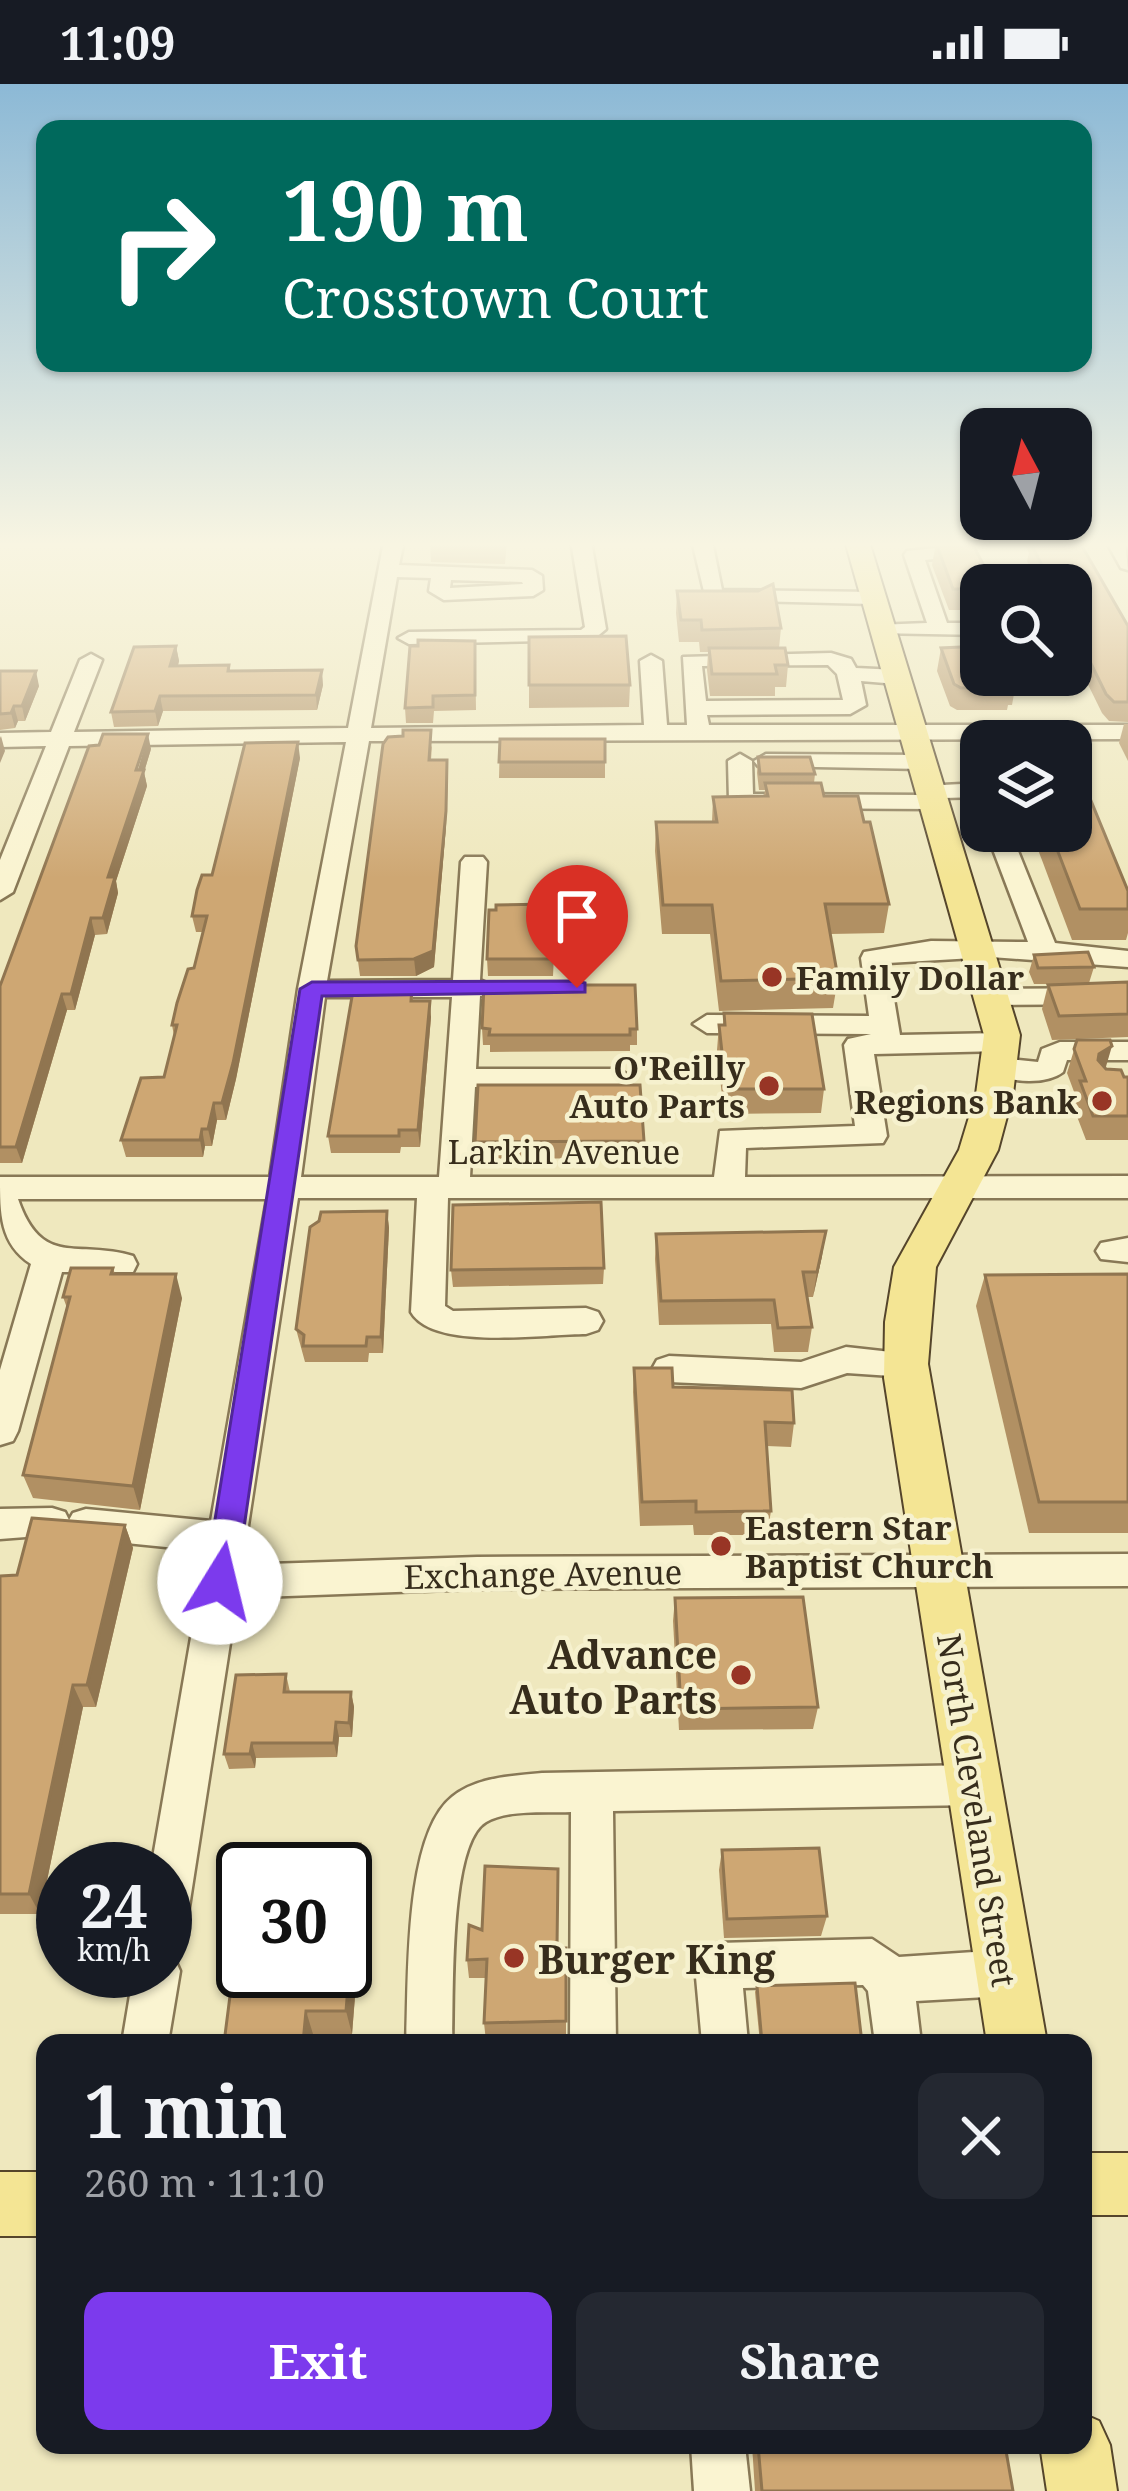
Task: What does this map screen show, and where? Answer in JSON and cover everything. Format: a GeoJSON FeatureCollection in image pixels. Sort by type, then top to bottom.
{"type":"FeatureCollection","features":[{"type":"Feature","properties":{"kind":"main road"},"geometry":{"type":"LineString","coordinates":[[890,653],[991,997],[1000,1066]]}},
{"type":"Feature","properties":{"kind":"main road","name":"North Cleveland Street"},"geometry":{"type":"LineString","coordinates":[[1000,1066],[984,1138],[961,1186],[935,1220],[916,1263],[905,1314],[906,1364],[937,1568],[1015,2034]]}},
{"type":"Feature","properties":{"kind":"main road"},"geometry":{"type":"LineString","coordinates":[[1092,2184],[1128,2184]]}},
{"type":"Feature","properties":{"kind":"main road"},"geometry":{"type":"LineString","coordinates":[[0,2204],[36,2204]]}},
{"type":"Feature","properties":{"kind":"main road"},"geometry":{"type":"LineString","coordinates":[[1076,2454],[1082,2491]]}},
{"type":"Feature","properties":{"kind":"street"},"geometry":{"type":"LineString","coordinates":[[178,1842],[284,1190],[312,989],[376,653]]}},
{"type":"Feature","properties":{"kind":"street"},"geometry":{"type":"LineString","coordinates":[[0,740],[656,732],[697,720],[855,705],[843,664],[831,659],[698,660],[691,662],[697,720]]}},
{"type":"Feature","properties":{"kind":"street"},"geometry":{"type":"LineString","coordinates":[[0,892],[92,661]]}},
{"type":"Feature","properties":{"kind":"street"},"geometry":{"type":"LineString","coordinates":[[651,661],[656,732]]}},
{"type":"Feature","properties":{"kind":"street"},"geometry":{"type":"LineString","coordinates":[[848,674],[897,676]]}},
{"type":"Feature","properties":{"kind":"street"},"geometry":{"type":"LineString","coordinates":[[697,720],[734,732],[924,767],[960,782]]}},
{"type":"Feature","properties":{"kind":"street"},"geometry":{"type":"LineString","coordinates":[[734,732],[741,801],[960,756]]}},
{"type":"Feature","properties":{"kind":"street"},"geometry":{"type":"LineString","coordinates":[[1092,733],[1128,732]]}},
{"type":"Feature","properties":{"kind":"street"},"geometry":{"type":"LineString","coordinates":[[740,760],[924,767],[960,754]]}},
{"type":"Feature","properties":{"kind":"street"},"geometry":{"type":"LineString","coordinates":[[1006,852],[1045,952]]}},
{"type":"Feature","properties":{"kind":"street"},"geometry":{"type":"LineString","coordinates":[[474,862],[459,1078],[428,1312],[448,1324],[586,1321]]}},
{"type":"Feature","properties":{"kind":"street"},"geometry":{"type":"LineString","coordinates":[[886,1035],[874,958],[898,952],[977,951],[1109,954],[1128,959]]}},
{"type":"Feature","properties":{"kind":"street"},"geometry":{"type":"LineString","coordinates":[[312,989],[507,988]]}},
{"type":"Feature","properties":{"kind":"street"},"geometry":{"type":"LineString","coordinates":[[991,997],[1128,996]]}},
{"type":"Feature","properties":{"kind":"street"},"geometry":{"type":"LineString","coordinates":[[707,1024],[886,1035],[1000,1066],[1044,1072],[1053,1065],[1052,1055],[1060,1051],[1128,1051]]}},
{"type":"Feature","properties":{"kind":"street"},"geometry":{"type":"LineString","coordinates":[[729,1186],[730,1138],[872,1136],[858,1045],[886,1035]]}},
{"type":"Feature","properties":{"kind":"street"},"geometry":{"type":"LineString","coordinates":[[1000,1066],[1048,1091],[1071,1082]]}},
{"type":"Feature","properties":{"kind":"street"},"geometry":{"type":"LineString","coordinates":[[459,1078],[618,1078]]}},
{"type":"Feature","properties":{"kind":"street","name":"Larkin Avenue"},"geometry":{"type":"LineString","coordinates":[[0,1191],[1128,1186]]}},
{"type":"Feature","properties":{"kind":"street"},"geometry":{"type":"LineString","coordinates":[[0,1191],[10,1226],[28,1252],[49,1259],[121,1264]]}},
{"type":"Feature","properties":{"kind":"street"},"geometry":{"type":"LineString","coordinates":[[0,1430],[49,1259]]}},
{"type":"Feature","properties":{"kind":"street"},"geometry":{"type":"LineString","coordinates":[[669,1369],[801,1375],[846,1360],[906,1364]]}},
{"type":"Feature","properties":{"kind":"street"},"geometry":{"type":"LineString","coordinates":[[0,1524],[59,1523],[228,1538]]}},
{"type":"Feature","properties":{"kind":"street","name":"Exchange Avenue"},"geometry":{"type":"LineString","coordinates":[[220,1582],[477,1573],[1128,1570]]}},
{"type":"Feature","properties":{"kind":"street"},"geometry":{"type":"LineString","coordinates":[[430,2034],[440,1862],[460,1816],[486,1800],[542,1792],[974,1785]]}},
{"type":"Feature","properties":{"kind":"street"},"geometry":{"type":"LineString","coordinates":[[592,1794],[593,2034]]}},
{"type":"Feature","properties":{"kind":"street"},"geometry":{"type":"LineString","coordinates":[[724,2034],[718,1966],[872,1962],[890,1980],[897,2034]]}},
{"type":"Feature","properties":{"kind":"street"},"geometry":{"type":"LineString","coordinates":[[890,1980],[1004,1973]]}},
{"type":"Feature","properties":{"kind":"street"},"geometry":{"type":"LineString","coordinates":[[146,2034],[152,1998]]}},
{"type":"Feature","properties":{"kind":"street"},"geometry":{"type":"LineString","coordinates":[[719,2454],[722,2491]]}},
{"type":"Feature","properties":{"kind":"building"},"geometry":{"type":"Polygon","coordinates":[[[132,653],[174,653],[170,666],[322,670],[316,695],[160,696],[155,711],[111,712],[132,653]]]}},
{"type":"Feature","properties":{"kind":"building"},"geometry":{"type":"Polygon","coordinates":[[[409,653],[475,653],[475,695],[433,696],[433,707],[405,708],[409,653]]]}},
{"type":"Feature","properties":{"kind":"building"},"geometry":{"type":"Polygon","coordinates":[[[529,653],[627,653],[630,685],[529,685],[529,653]]]}},
{"type":"Feature","properties":{"kind":"building"},"geometry":{"type":"Polygon","coordinates":[[[710,653],[786,653],[788,665],[775,665],[777,674],[712,674],[710,653]]]}},
{"type":"Feature","properties":{"kind":"building"},"geometry":{"type":"Polygon","coordinates":[[[943,653],[960,653],[960,687],[954,684],[943,653]]]}},
{"type":"Feature","properties":{"kind":"building"},"geometry":{"type":"Polygon","coordinates":[[[1092,653],[1128,653],[1128,702],[1114,702],[1092,666],[1092,653]]]}},
{"type":"Feature","properties":{"kind":"building"},"geometry":{"type":"Polygon","coordinates":[[[0,671],[36,671],[22,706],[14,706],[11,713],[0,714],[0,671]]]}},
{"type":"Feature","properties":{"kind":"building"},"geometry":{"type":"Polygon","coordinates":[[[403,730],[431,730],[429,760],[447,760],[433,951],[414,959],[358,960],[383,744],[388,737],[403,736],[403,730]]]}},
{"type":"Feature","properties":{"kind":"building"},"geometry":{"type":"Polygon","coordinates":[[[103,734],[148,734],[136,770],[144,770],[108,877],[115,877],[103,918],[91,918],[71,994],[62,994],[16,1147],[0,1147],[0,986],[89,746],[99,745],[103,734]]]}},
{"type":"Feature","properties":{"kind":"building"},"geometry":{"type":"Polygon","coordinates":[[[500,739],[605,739],[605,762],[499,762],[500,739]]]}},
{"type":"Feature","properties":{"kind":"building"},"geometry":{"type":"Polygon","coordinates":[[[298,742],[222,1103],[214,1103],[200,1140],[121,1140],[141,1078],[164,1077],[177,1025],[172,1025],[177,1003],[188,969],[194,968],[207,916],[192,916],[197,890],[202,875],[212,875],[245,743],[298,742]]]}},
{"type":"Feature","properties":{"kind":"building"},"geometry":{"type":"Polygon","coordinates":[[[758,757],[810,757],[815,774],[760,774],[758,757]]]}},
{"type":"Feature","properties":{"kind":"building"},"geometry":{"type":"Polygon","coordinates":[[[765,783],[821,783],[824,796],[858,796],[864,822],[870,822],[889,904],[825,904],[838,978],[721,981],[712,905],[663,905],[656,822],[717,822],[713,797],[768,796],[765,783]]]}},
{"type":"Feature","properties":{"kind":"building"},"geometry":{"type":"Polygon","coordinates":[[[1092,803],[1128,891],[1128,909],[1080,909],[1058,852],[1092,852],[1092,803]]]}},
{"type":"Feature","properties":{"kind":"building"},"geometry":{"type":"Polygon","coordinates":[[[549,904],[549,909],[560,911],[560,938],[554,938],[553,959],[487,959],[489,910],[496,910],[496,905],[549,904]]]}},
{"type":"Feature","properties":{"kind":"building"},"geometry":{"type":"Polygon","coordinates":[[[1088,952],[1094,967],[1038,968],[1034,955],[1088,952]]]}},
{"type":"Feature","properties":{"kind":"building"},"geometry":{"type":"Polygon","coordinates":[[[1128,982],[1128,1014],[1059,1016],[1048,985],[1128,982]]]}},
{"type":"Feature","properties":{"kind":"building"},"geometry":{"type":"Polygon","coordinates":[[[354,985],[412,985],[411,1001],[430,1001],[418,1130],[399,1130],[399,1136],[328,1136],[354,985]]]}},
{"type":"Feature","properties":{"kind":"building"},"geometry":{"type":"Polygon","coordinates":[[[484,985],[635,985],[637,1029],[630,1029],[630,1035],[489,1035],[490,1029],[482,1028],[484,985]]]}},
{"type":"Feature","properties":{"kind":"building"},"geometry":{"type":"Polygon","coordinates":[[[724,1013],[812,1014],[824,1089],[726,1089],[719,1025],[725,1025],[724,1013]]]}},
{"type":"Feature","properties":{"kind":"building"},"geometry":{"type":"Polygon","coordinates":[[[1077,1040],[1110,1040],[1112,1046],[1098,1060],[1106,1069],[1121,1070],[1128,1077],[1128,1116],[1093,1116],[1080,1081],[1086,1081],[1074,1049],[1077,1040]]]}},
{"type":"Feature","properties":{"kind":"building"},"geometry":{"type":"Polygon","coordinates":[[[478,1085],[640,1085],[644,1141],[475,1142],[478,1085]]]}},
{"type":"Feature","properties":{"kind":"building"},"geometry":{"type":"Polygon","coordinates":[[[601,1202],[604,1268],[451,1270],[453,1205],[601,1202]]]}},
{"type":"Feature","properties":{"kind":"building"},"geometry":{"type":"Polygon","coordinates":[[[387,1211],[381,1337],[367,1337],[366,1346],[303,1346],[304,1335],[296,1329],[310,1227],[319,1221],[321,1212],[387,1211]]]}},
{"type":"Feature","properties":{"kind":"building"},"geometry":{"type":"Polygon","coordinates":[[[826,1231],[817,1272],[803,1272],[812,1327],[778,1328],[774,1300],[661,1301],[656,1234],[826,1231]]]}},
{"type":"Feature","properties":{"kind":"building"},"geometry":{"type":"Polygon","coordinates":[[[71,1268],[113,1268],[111,1274],[176,1274],[133,1486],[23,1475],[70,1297],[63,1297],[71,1268]]]}},
{"type":"Feature","properties":{"kind":"building"},"geometry":{"type":"Polygon","coordinates":[[[1128,1274],[1128,1502],[1039,1502],[985,1275],[1128,1274]]]}},
{"type":"Feature","properties":{"kind":"building"},"geometry":{"type":"Polygon","coordinates":[[[634,1368],[672,1368],[673,1387],[792,1390],[794,1423],[765,1422],[771,1511],[696,1512],[696,1501],[642,1502],[634,1368]]]}},
{"type":"Feature","properties":{"kind":"building"},"geometry":{"type":"Polygon","coordinates":[[[32,1518],[125,1525],[87,1685],[73,1685],[40,1842],[36,1842],[29,1894],[0,1894],[0,1576],[17,1575],[32,1518]]]}},
{"type":"Feature","properties":{"kind":"building","name":"Advance Auto Parts"},"geometry":{"type":"Polygon","coordinates":[[[803,1597],[818,1707],[681,1709],[675,1598],[803,1597]]]}},
{"type":"Feature","properties":{"kind":"building"},"geometry":{"type":"Polygon","coordinates":[[[286,1674],[284,1692],[351,1692],[349,1723],[336,1722],[334,1743],[252,1743],[250,1754],[224,1754],[236,1675],[286,1674]]]}},
{"type":"Feature","properties":{"kind":"building"},"geometry":{"type":"Polygon","coordinates":[[[819,1848],[827,1916],[727,1919],[722,1850],[819,1848]]]}},
{"type":"Feature","properties":{"kind":"building","name":"Burger King"},"geometry":{"type":"Polygon","coordinates":[[[485,1866],[558,1869],[557,1948],[566,1948],[566,2021],[484,2023],[487,1959],[467,1960],[469,1925],[482,1930],[485,1866]]]}},
{"type":"Feature","properties":{"kind":"building"},"geometry":{"type":"Polygon","coordinates":[[[855,1983],[861,2034],[761,2034],[757,1986],[855,1983]]]}},
{"type":"Feature","properties":{"kind":"building"},"geometry":{"type":"Polygon","coordinates":[[[230,1998],[347,1998],[346,2011],[306,2011],[304,2034],[225,2034],[230,1998]]]}},
{"type":"Feature","properties":{"kind":"building"},"geometry":{"type":"Polygon","coordinates":[[[759,2454],[1007,2454],[1013,2491],[762,2491],[759,2454]]]}},
{"type":"Feature","properties":{"kind":"place","name":"Family Dollar"},"geometry":{"type":"Point","coordinates":[772,977]}},
{"type":"Feature","properties":{"kind":"place","name":"O'Reilly Auto Parts"},"geometry":{"type":"Point","coordinates":[769,1086]}},
{"type":"Feature","properties":{"kind":"place","name":"Regions Bank"},"geometry":{"type":"Point","coordinates":[1102,1101]}},
{"type":"Feature","properties":{"kind":"place","name":"Eastern Star Baptist Church"},"geometry":{"type":"Point","coordinates":[721,1546]}},
{"type":"Feature","properties":{"kind":"place","name":"Advance Auto Parts"},"geometry":{"type":"Point","coordinates":[741,1675]}},
{"type":"Feature","properties":{"kind":"place","name":"Burger King"},"geometry":{"type":"Point","coordinates":[514,1958]}},
{"type":"Feature","properties":{"kind":"route"},"geometry":{"type":"LineString","coordinates":[[220,1582],[312,989],[577,988]]}}]}
